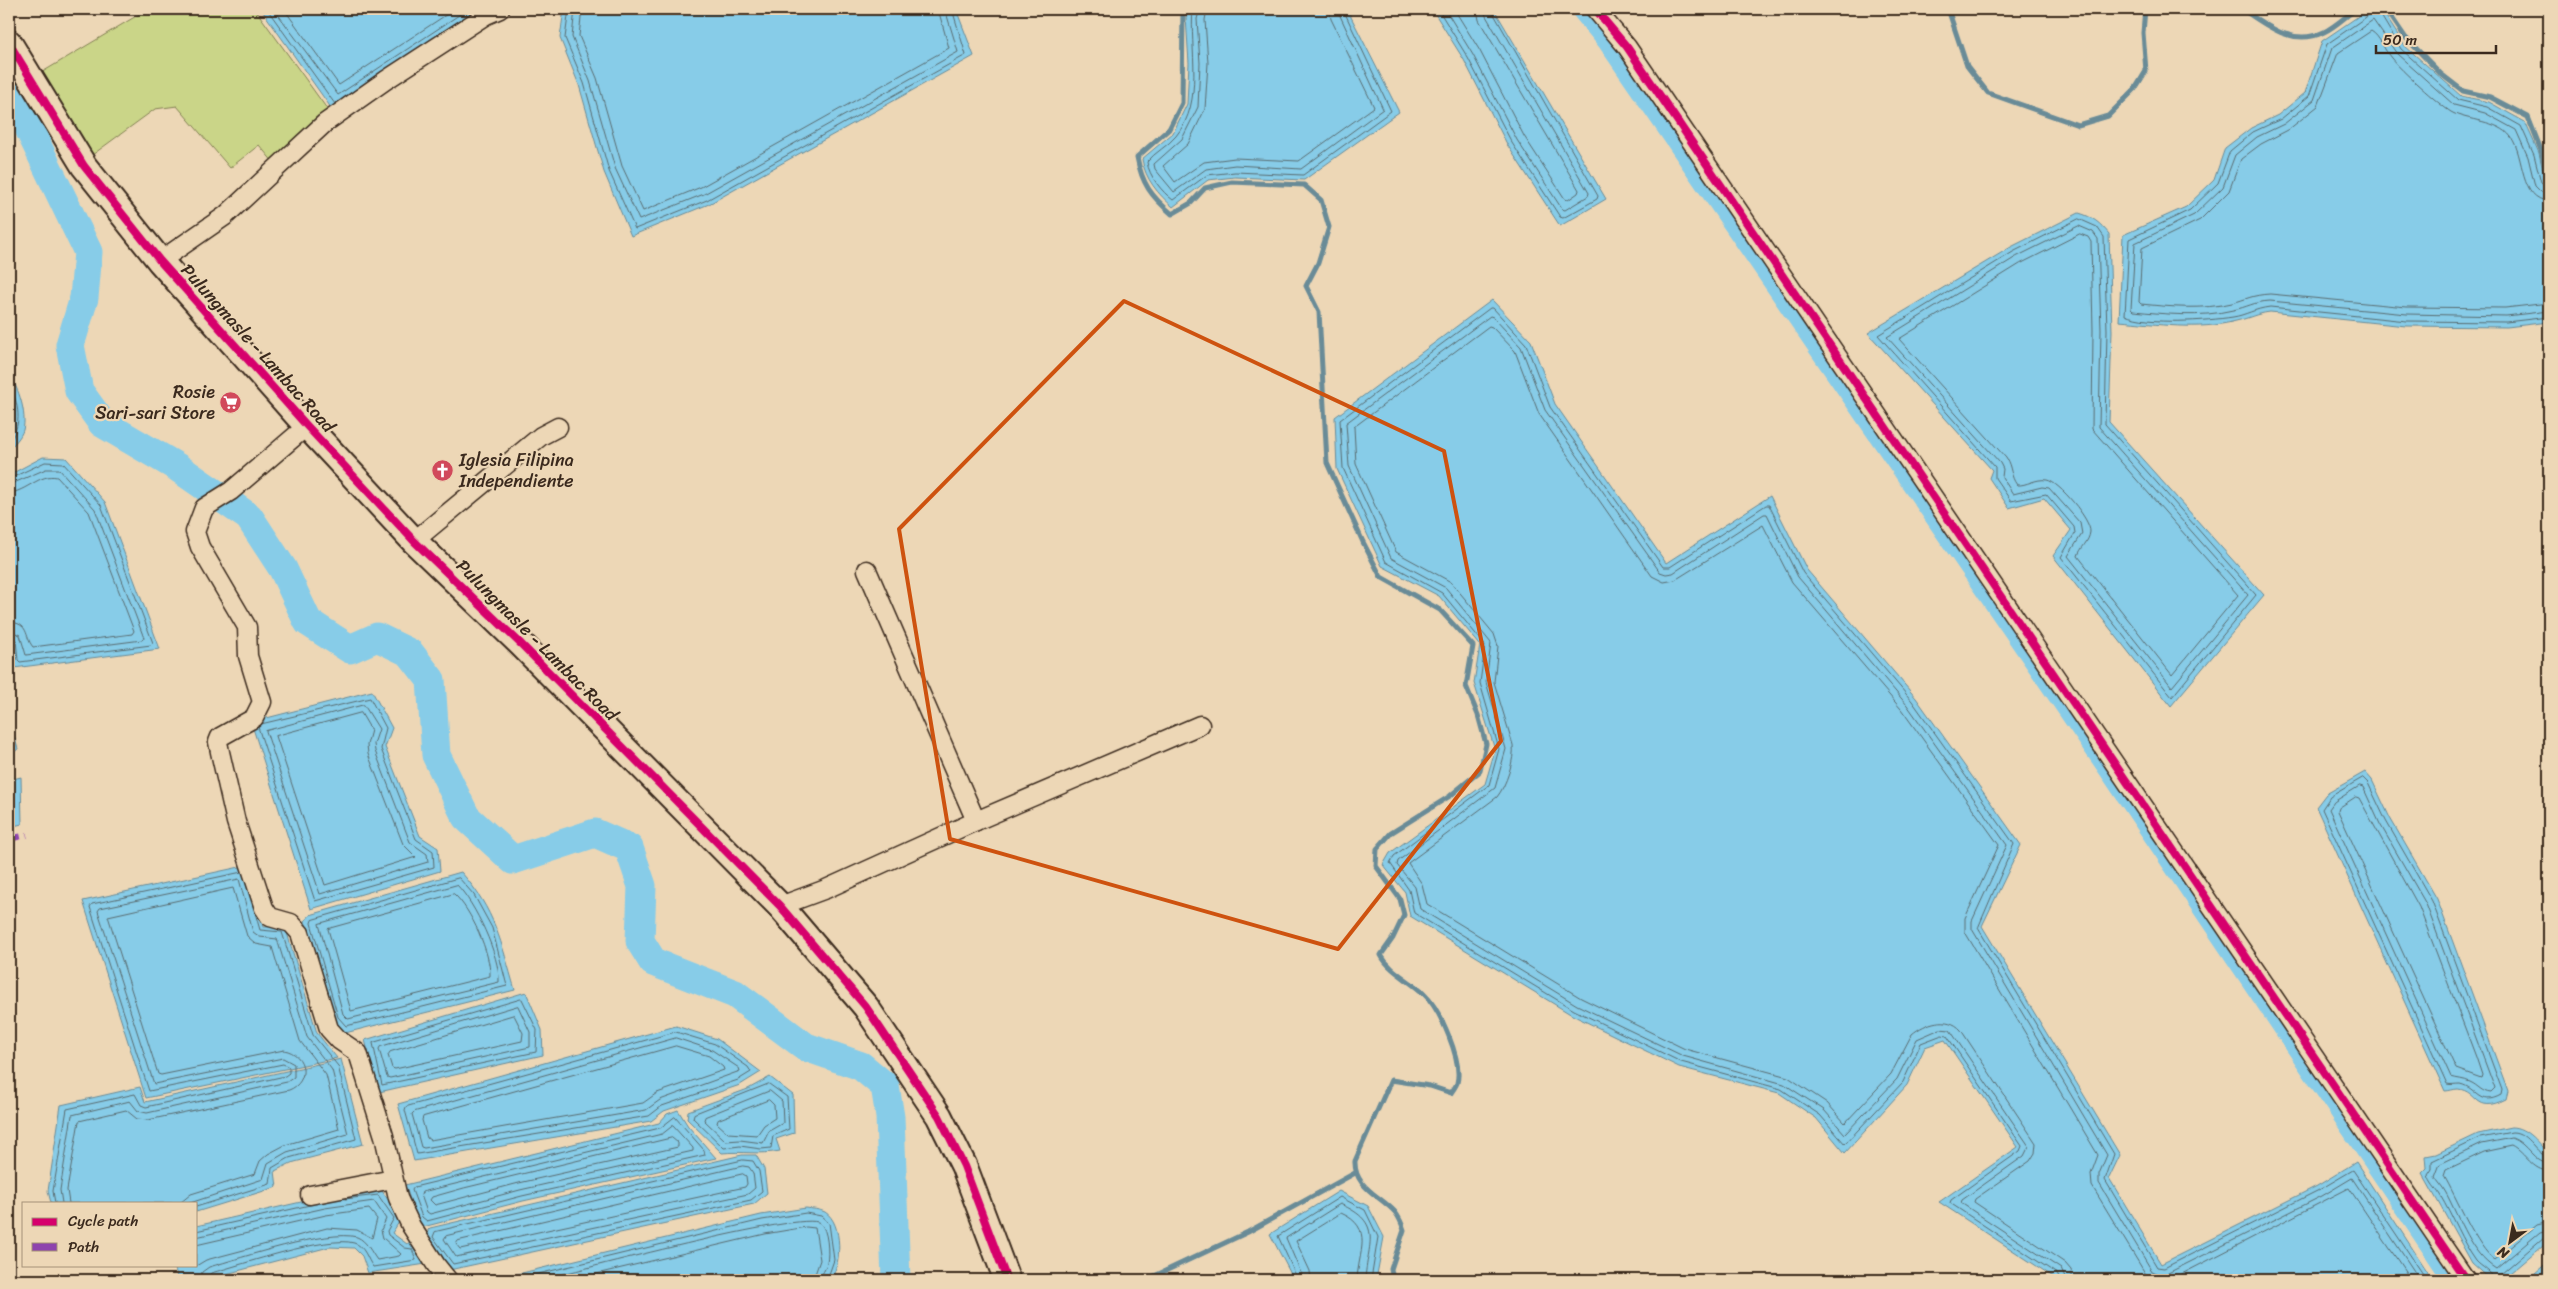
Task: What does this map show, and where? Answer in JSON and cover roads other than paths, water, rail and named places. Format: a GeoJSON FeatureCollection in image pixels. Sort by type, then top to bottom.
{"type":"FeatureCollection","features":[{"type":"Feature","properties":{"kind":"street"},"geometry":{"type":"LineString","coordinates":[[160,261],[225,216],[325,124],[386,80],[486,15],[500,9]]}},
{"type":"Feature","properties":{"kind":"street"},"geometry":{"type":"LineString","coordinates":[[1595,9],[1627,47],[2466,1280]]}},
{"type":"Feature","properties":{"kind":"street","name":"Pulungmasle - Lambac Road"},"geometry":{"type":"LineString","coordinates":[[9,43],[84,166],[160,261],[307,426],[414,541],[528,650],[780,906],[866,1007],[939,1116],[964,1166],[1007,1280]]}},
{"type":"Feature","properties":{"kind":"street"},"geometry":{"type":"LineString","coordinates":[[307,426],[232,490],[204,508],[196,532],[204,555],[247,627],[248,656],[262,702],[254,718],[224,733],[218,742],[236,822],[267,913],[277,921],[295,926],[300,933],[329,1030],[339,1040],[358,1053],[384,1136],[398,1198],[411,1226],[448,1280]]}},
{"type":"Feature","properties":{"kind":"street"},"geometry":{"type":"LineString","coordinates":[[414,541],[542,436],[558,427]]}},
{"type":"Feature","properties":{"kind":"street"},"geometry":{"type":"LineString","coordinates":[[867,570],[976,821]]}},
{"type":"Feature","properties":{"kind":"street"},"geometry":{"type":"LineString","coordinates":[[780,906],[826,889],[976,821],[1200,725]]}},
{"type":"Feature","properties":{"kind":"street"},"geometry":{"type":"LineString","coordinates":[[310,1195],[393,1179]]}},
{"type":"Feature","properties":{"kind":"water"},"geometry":{"type":"Polygon","coordinates":[[[261,9],[491,9],[334,112],[261,9]]]}},
{"type":"Feature","properties":{"kind":"water"},"geometry":{"type":"Polygon","coordinates":[[[564,9],[956,9],[974,56],[709,204],[631,236],[604,172],[579,85],[560,38],[564,9]]]}},
{"type":"Feature","properties":{"kind":"water"},"geometry":{"type":"Polygon","coordinates":[[[1189,9],[1347,9],[1399,112],[1304,180],[1235,177],[1208,180],[1173,207],[1162,197],[1149,180],[1142,159],[1173,133],[1187,104],[1189,63],[1186,17],[1189,9]]]}},
{"type":"Feature","properties":{"kind":"water"},"geometry":{"type":"Polygon","coordinates":[[[1432,9],[1494,9],[1606,199],[1560,226],[1508,146],[1464,60],[1432,9]]]}},
{"type":"Feature","properties":{"kind":"water"},"geometry":{"type":"Polygon","coordinates":[[[2369,9],[2381,9],[2405,46],[2461,96],[2489,102],[2525,122],[2539,153],[2545,180],[2549,184],[2549,322],[2507,327],[2406,326],[2270,312],[2207,326],[2178,326],[2119,321],[2123,235],[2186,207],[2214,180],[2225,148],[2251,128],[2278,115],[2305,93],[2322,41],[2369,9]]]}},
{"type":"Feature","properties":{"kind":"water"},"geometry":{"type":"Polygon","coordinates":[[[2079,213],[2096,221],[2109,234],[2112,331],[2109,422],[2264,595],[2171,706],[2053,556],[2071,530],[2044,498],[2009,508],[1989,478],[1992,470],[1868,333],[2011,247],[2079,213]]]}},
{"type":"Feature","properties":{"kind":"water"},"geometry":{"type":"Polygon","coordinates":[[[1492,300],[1531,341],[1555,404],[1666,563],[1770,496],[1807,570],[1916,698],[2021,845],[1982,926],[2120,1155],[2109,1178],[2161,1264],[2317,1186],[2356,1162],[2433,1280],[2058,1280],[1939,1202],[2018,1147],[1945,1040],[1925,1047],[1907,1085],[1845,1153],[1816,1118],[1779,1093],[1679,1067],[1572,1015],[1410,916],[1405,892],[1383,865],[1390,853],[1485,784],[1495,750],[1474,683],[1480,645],[1439,596],[1382,566],[1337,469],[1335,417],[1492,300]]]}},
{"type":"Feature","properties":{"kind":"water"},"geometry":{"type":"Polygon","coordinates":[[[9,377],[19,394],[24,424],[21,435],[9,449],[9,377]]]}},
{"type":"Feature","properties":{"kind":"water"},"geometry":{"type":"Polygon","coordinates":[[[43,457],[66,458],[105,502],[160,649],[14,668],[9,610],[9,475],[43,457]]]}},
{"type":"Feature","properties":{"kind":"water"},"geometry":{"type":"Polygon","coordinates":[[[372,691],[392,728],[385,747],[420,836],[438,848],[440,871],[311,909],[251,722],[372,691]]]}},
{"type":"Feature","properties":{"kind":"water"},"geometry":{"type":"Polygon","coordinates":[[[9,718],[18,749],[9,756],[9,718]]]}},
{"type":"Feature","properties":{"kind":"water"},"geometry":{"type":"Polygon","coordinates":[[[2365,772],[2372,780],[2390,818],[2437,899],[2508,1091],[2506,1099],[2488,1104],[2478,1101],[2465,1091],[2458,1089],[2445,1091],[2316,807],[2326,794],[2365,772]]]}},
{"type":"Feature","properties":{"kind":"water"},"geometry":{"type":"Polygon","coordinates":[[[21,777],[22,824],[9,827],[9,780],[21,777]]]}},
{"type":"Feature","properties":{"kind":"water"},"geometry":{"type":"Polygon","coordinates":[[[249,865],[263,927],[285,926],[317,1033],[337,1058],[146,1098],[83,901],[249,865]]]}},
{"type":"Feature","properties":{"kind":"water"},"geometry":{"type":"Polygon","coordinates":[[[461,872],[482,900],[496,927],[515,990],[345,1033],[334,1020],[305,921],[310,915],[461,872]]]}},
{"type":"Feature","properties":{"kind":"water"},"geometry":{"type":"Polygon","coordinates":[[[526,992],[542,1030],[543,1055],[379,1092],[365,1040],[526,992]]]}},
{"type":"Feature","properties":{"kind":"water"},"geometry":{"type":"Polygon","coordinates":[[[676,1026],[717,1039],[761,1072],[740,1085],[664,1111],[651,1121],[414,1161],[398,1104],[676,1026]]]}},
{"type":"Feature","properties":{"kind":"water"},"geometry":{"type":"Polygon","coordinates":[[[341,1059],[363,1144],[291,1163],[275,1171],[277,1187],[198,1211],[198,1202],[51,1202],[48,1191],[61,1105],[140,1087],[145,1102],[341,1059]]]}},
{"type":"Feature","properties":{"kind":"water"},"geometry":{"type":"Polygon","coordinates":[[[770,1077],[793,1095],[794,1133],[776,1139],[780,1151],[722,1153],[687,1119],[688,1111],[748,1089],[770,1077]]]}},
{"type":"Feature","properties":{"kind":"water"},"geometry":{"type":"Polygon","coordinates":[[[678,1110],[688,1126],[716,1158],[523,1201],[423,1227],[417,1219],[405,1185],[659,1123],[667,1114],[678,1110]]]}},
{"type":"Feature","properties":{"kind":"water"},"geometry":{"type":"Polygon","coordinates":[[[2511,1127],[2527,1133],[2549,1155],[2549,1240],[2503,1279],[2491,1280],[2472,1263],[2422,1173],[2427,1168],[2426,1156],[2436,1154],[2478,1134],[2511,1127]]]}},
{"type":"Feature","properties":{"kind":"water"},"geometry":{"type":"Polygon","coordinates":[[[742,1155],[756,1155],[764,1169],[767,1193],[754,1204],[449,1270],[435,1246],[428,1239],[428,1230],[430,1228],[742,1155]]]}},
{"type":"Feature","properties":{"kind":"water"},"geometry":{"type":"Polygon","coordinates":[[[380,1188],[401,1219],[392,1233],[407,1244],[413,1240],[426,1264],[368,1273],[362,1256],[354,1248],[329,1247],[203,1280],[178,1280],[174,1266],[198,1266],[198,1226],[323,1197],[380,1188]]]}},
{"type":"Feature","properties":{"kind":"water"},"geometry":{"type":"Polygon","coordinates":[[[1339,1191],[1368,1206],[1384,1237],[1376,1280],[1294,1280],[1270,1234],[1339,1191]]]}},
{"type":"Feature","properties":{"kind":"water"},"geometry":{"type":"Polygon","coordinates":[[[806,1208],[825,1212],[831,1217],[838,1234],[837,1265],[830,1280],[493,1280],[761,1215],[806,1208]]]}},
{"type":"Feature","properties":{"kind":"water"},"geometry":{"type":"Polygon","coordinates":[[[2549,1261],[2549,1280],[2527,1280],[2549,1261]]]}},
{"type":"Feature","properties":{"kind":"waterway"},"geometry":{"type":"LineString","coordinates":[[1183,9],[1182,103],[1169,129],[1137,157],[1148,189],[1172,214],[1191,203],[1205,188],[1232,182],[1304,185],[1321,200],[1329,227],[1318,263],[1306,286],[1319,312],[1327,463],[1381,577],[1440,610],[1473,646],[1466,686],[1478,715],[1486,744],[1480,771],[1450,796],[1391,833],[1377,849],[1376,866],[1400,899],[1404,915],[1393,938],[1381,955],[1395,971],[1419,989],[1437,1011],[1449,1036],[1457,1062],[1458,1073],[1457,1083],[1451,1093],[1430,1086],[1391,1080],[1355,1161],[1356,1170],[1363,1184],[1395,1212],[1404,1230],[1391,1269],[1393,1280]]}},
{"type":"Feature","properties":{"kind":"waterway"},"geometry":{"type":"LineString","coordinates":[[1578,9],[1606,43],[2108,772],[2451,1280]]}},
{"type":"Feature","properties":{"kind":"waterway"},"geometry":{"type":"LineString","coordinates":[[1948,9],[1967,66],[1988,93],[2078,125],[2108,116],[2135,89],[2146,71],[2143,33],[2145,9]]}},
{"type":"Feature","properties":{"kind":"waterway"},"geometry":{"type":"LineString","coordinates":[[2242,9],[2281,33],[2302,37],[2324,32],[2356,9]]}},
{"type":"Feature","properties":{"kind":"waterway"},"geometry":{"type":"LineString","coordinates":[[2386,9],[2405,37],[2441,74],[2463,91],[2490,97],[2528,117],[2541,150],[2549,180]]}},
{"type":"Feature","properties":{"kind":"waterway"},"geometry":{"type":"LineString","coordinates":[[9,87],[88,252],[84,298],[70,345],[79,391],[102,423],[177,467],[249,517],[283,569],[308,622],[350,649],[377,637],[410,653],[431,680],[436,755],[466,817],[513,860],[595,833],[629,848],[642,886],[640,941],[653,962],[735,994],[806,1047],[861,1066],[885,1086],[890,1117],[896,1280]]}},
{"type":"Feature","properties":{"kind":"waterway"},"geometry":{"type":"LineString","coordinates":[[1146,1280],[1248,1232],[1355,1173]]}},
{"type":"Feature","properties":{"kind":"place","name":"Rosie Sari-sari Store"},"geometry":{"type":"Point","coordinates":[231,402]}},
{"type":"Feature","properties":{"kind":"place","name":"Iglesia Filipina Independiente"},"geometry":{"type":"Point","coordinates":[443,470]}}]}
